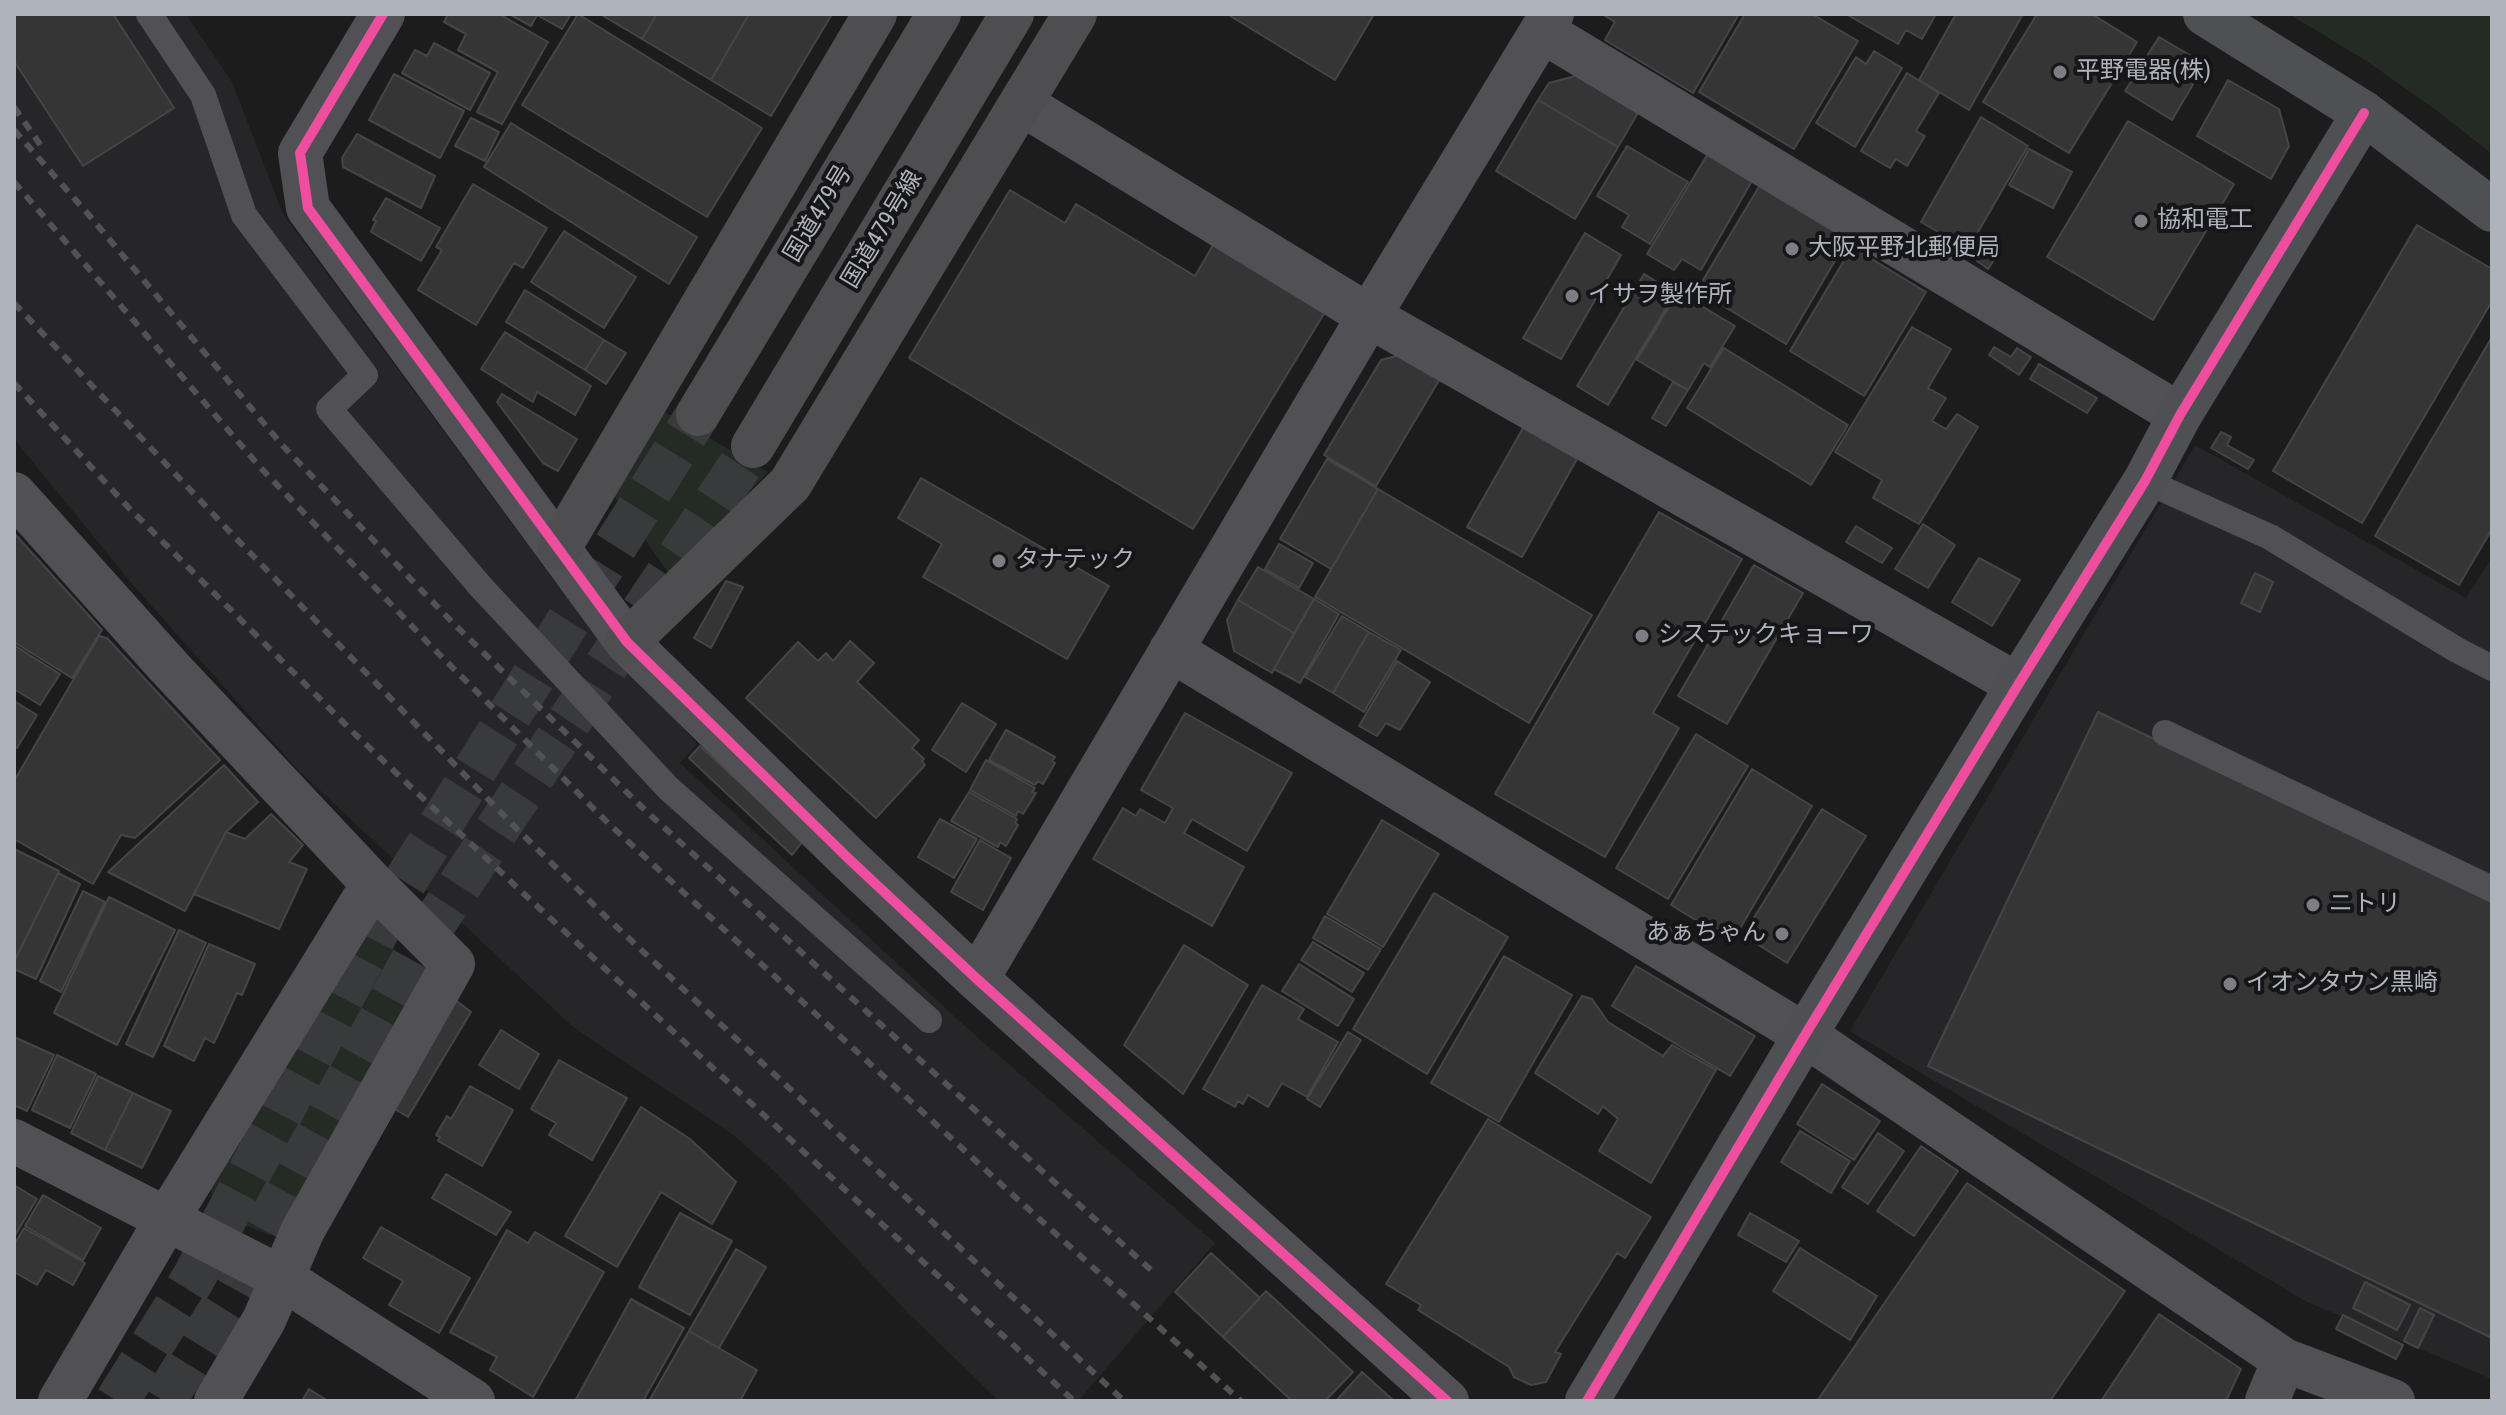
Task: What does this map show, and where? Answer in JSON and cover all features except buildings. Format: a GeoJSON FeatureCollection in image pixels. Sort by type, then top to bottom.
{"type":"FeatureCollection","features":[{"type":"Feature","properties":{"kind":"highway"},"geometry":{"type":"LineString","coordinates":[[559,548],[875,14]]}},
{"type":"Feature","properties":{"kind":"highway","name":"国道479号"},"geometry":{"type":"LineString","coordinates":[[698,414],[939,14]]}},
{"type":"Feature","properties":{"kind":"highway","name":"国道479号線"},"geometry":{"type":"LineString","coordinates":[[753,446],[1012,14]]}},
{"type":"Feature","properties":{"kind":"highway"},"geometry":{"type":"LineString","coordinates":[[627,642],[790,484],[1075,14]]}},
{"type":"Feature","properties":{"kind":"street"},"geometry":{"type":"LineString","coordinates":[[383,14],[300,153],[308,208],[627,642],[977,979],[1447,1401]]}},
{"type":"Feature","properties":{"kind":"street"},"geometry":{"type":"LineString","coordinates":[[2205,14],[2364,113],[2492,210]]}},
{"type":"Feature","properties":{"kind":"street"},"geometry":{"type":"LineString","coordinates":[[977,979],[1369,316],[1547,22],[2180,415]]}},
{"type":"Feature","properties":{"kind":"street"},"geometry":{"type":"LineString","coordinates":[[1022,104],[1369,316],[2018,685]]}},
{"type":"Feature","properties":{"kind":"street"},"geometry":{"type":"LineString","coordinates":[[1587,1401],[1805,1035],[2145,481],[2180,415],[2364,113]]}},
{"type":"Feature","properties":{"kind":"street"},"geometry":{"type":"LineString","coordinates":[[14,494],[169,667],[373,884],[453,964],[303,1230],[264,1320],[216,1401]]}},
{"type":"Feature","properties":{"kind":"street"},"geometry":{"type":"LineString","coordinates":[[1171,650],[1805,1035],[2284,1360],[2393,1401]]}},
{"type":"Feature","properties":{"kind":"street"},"geometry":{"type":"LineString","coordinates":[[60,1401],[167,1219],[373,884]]}},
{"type":"Feature","properties":{"kind":"street"},"geometry":{"type":"LineString","coordinates":[[14,1141],[282,1278],[473,1401]]}},
{"type":"Feature","properties":{"kind":"street"},"geometry":{"type":"LineString","coordinates":[[2267,1401],[2284,1360]]}},
{"type":"Feature","properties":{"kind":"lane"},"geometry":{"type":"LineString","coordinates":[[149,14],[203,95],[244,215],[365,375],[329,409],[480,586],[668,788],[929,1020]]}},
{"type":"Feature","properties":{"kind":"lane"},"geometry":{"type":"LineString","coordinates":[[2145,481],[2270,537],[2492,668]]}},
{"type":"Feature","properties":{"kind":"lane"},"geometry":{"type":"LineString","coordinates":[[2165,733],[2492,889]]}},
{"type":"Feature","properties":{"kind":"shaded area"},"geometry":{"type":"Polygon","coordinates":[[[14,14],[186,14],[232,82],[283,214],[552,578],[697,744],[680,763],[967,1028],[1215,1243],[1078,1401],[999,1401],[908,1313],[775,1172],[736,1137],[572,1026],[298,770],[134,586],[14,439],[14,14]]]}},
{"type":"Feature","properties":{"kind":"shaded area"},"geometry":{"type":"Polygon","coordinates":[[[2289,14],[2492,14],[2492,154],[2368,62],[2289,14]]]}},
{"type":"Feature","properties":{"kind":"shaded area"},"geometry":{"type":"Polygon","coordinates":[[[663,411],[768,472],[670,575],[613,494],[663,411]]]}},
{"type":"Feature","properties":{"kind":"shaded area"},"geometry":{"type":"Polygon","coordinates":[[[2195,445],[2466,598],[2492,558],[2492,1379],[2307,1302],[1850,1031],[2195,445]]]}},
{"type":"Feature","properties":{"kind":"shaded area"},"geometry":{"type":"Polygon","coordinates":[[[367,927],[420,976],[416,997],[290,1225],[269,1235],[232,1219],[212,1203],[211,1187],[367,927]]]}},
{"type":"Feature","properties":{"kind":"tunnel"},"geometry":{"type":"LineString","coordinates":[[117,1401],[193,1279],[396,896],[698,414]]}},
{"type":"Feature","properties":{"kind":"tunnel"},"geometry":{"type":"LineString","coordinates":[[164,1401],[227,1299],[427,934],[753,446]]}},
{"type":"Feature","properties":{"kind":"railway"},"geometry":{"type":"LineString","coordinates":[[14,107],[44,150]]}},
{"type":"Feature","properties":{"kind":"railway"},"geometry":{"type":"LineString","coordinates":[[14,130],[283,446],[453,623],[647,812],[1151,1270]]}},
{"type":"Feature","properties":{"kind":"railway"},"geometry":{"type":"LineString","coordinates":[[14,182],[260,467],[429,644],[609,824],[1241,1401]]}},
{"type":"Feature","properties":{"kind":"railway"},"geometry":{"type":"LineString","coordinates":[[14,303],[515,827],[605,916],[1124,1401]]}},
{"type":"Feature","properties":{"kind":"railway"},"geometry":{"type":"LineString","coordinates":[[14,383],[128,507],[355,734],[1074,1401]]}},
{"type":"Feature","properties":{"kind":"cycle path"},"geometry":{"type":"LineString","coordinates":[[383,14],[300,153],[308,208],[627,642],[977,979],[1447,1401]]}},
{"type":"Feature","properties":{"kind":"cycle path"},"geometry":{"type":"LineString","coordinates":[[1587,1401],[1805,1035],[2145,481],[2180,415],[2364,113]]}},
{"type":"Feature","properties":{"kind":"place","name":"平野電器(株)"},"geometry":{"type":"Point","coordinates":[2060,72]}},
{"type":"Feature","properties":{"kind":"place","name":"協和電工"},"geometry":{"type":"Point","coordinates":[2141,221]}},
{"type":"Feature","properties":{"kind":"place","name":"大阪平野北郵便局"},"geometry":{"type":"Point","coordinates":[1792,249]}},
{"type":"Feature","properties":{"kind":"place","name":"イサヲ製作所"},"geometry":{"type":"Point","coordinates":[1572,296]}},
{"type":"Feature","properties":{"kind":"place","name":"タナテック"},"geometry":{"type":"Point","coordinates":[999,561]}},
{"type":"Feature","properties":{"kind":"place","name":"システックキョーワ"},"geometry":{"type":"Point","coordinates":[1642,636]}},
{"type":"Feature","properties":{"kind":"place","name":"ニトリ"},"geometry":{"type":"Point","coordinates":[2313,905]}},
{"type":"Feature","properties":{"kind":"place","name":"あぁちゃん"},"geometry":{"type":"Point","coordinates":[1782,934]}},
{"type":"Feature","properties":{"kind":"place","name":"イオンタウン黒崎"},"geometry":{"type":"Point","coordinates":[2230,984]}}]}
